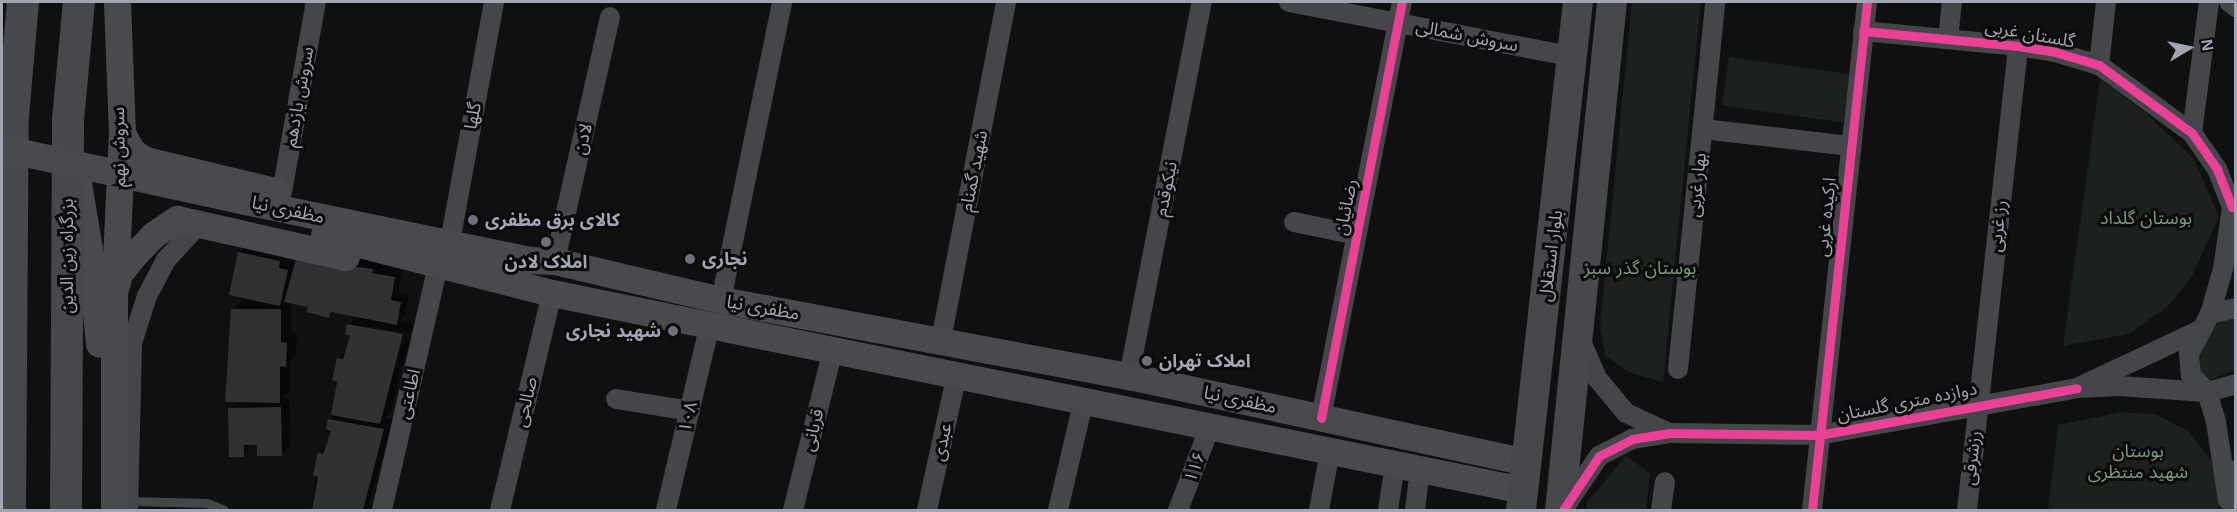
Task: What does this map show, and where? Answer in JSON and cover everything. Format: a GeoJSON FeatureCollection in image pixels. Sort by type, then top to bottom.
{"type":"FeatureCollection","features":[{"type":"Feature","properties":{"kind":"highway"},"geometry":{"type":"LineString","coordinates":[[10,510],[13,116],[23,2]]}},
{"type":"Feature","properties":{"kind":"highway","name":"بزرگراه زین الدین"},"geometry":{"type":"LineString","coordinates":[[66,510],[68,120],[79,2]]}},
{"type":"Feature","properties":{"kind":"main road","name":"سروش نهم"},"geometry":{"type":"LineString","coordinates":[[117,2],[122,134],[114,292],[123,507]]}},
{"type":"Feature","properties":{"kind":"main road","name":"بلوار استقلال"},"geometry":{"type":"LineString","coordinates":[[1524,488],[1574,57],[1578,2]]}},
{"type":"Feature","properties":{"kind":"main road","name":"بلوار استقلال"},"geometry":{"type":"LineString","coordinates":[[1562,510],[1612,2]]}},
{"type":"Feature","properties":{"kind":"main road"},"geometry":{"type":"LineString","coordinates":[[68,120],[91,261],[100,362],[101,510]]}},
{"type":"Feature","properties":{"kind":"main road"},"geometry":{"type":"LineString","coordinates":[[122,134],[132,151],[145,160],[452,231],[555,261]]}},
{"type":"Feature","properties":{"kind":"main road","name":"مظفری نیا"},"geometry":{"type":"LineString","coordinates":[[2,148],[245,208],[552,293],[941,340],[1129,376],[1472,451],[1524,488]]}},
{"type":"Feature","properties":{"kind":"main road","name":"مظفری نیا"},"geometry":{"type":"LineString","coordinates":[[2,166],[529,260],[555,261],[832,349],[1211,424],[1408,467],[1524,488]]}},
{"type":"Feature","properties":{"kind":"main road"},"geometry":{"type":"LineString","coordinates":[[189,171],[174,204],[189,221]]}},
{"type":"Feature","properties":{"kind":"main road"},"geometry":{"type":"LineString","coordinates":[[2,296],[12,201]]}},
{"type":"Feature","properties":{"kind":"main road"},"geometry":{"type":"LineString","coordinates":[[114,292],[119,274],[153,235],[189,221],[435,278],[552,293]]}},
{"type":"Feature","properties":{"kind":"main road"},"geometry":{"type":"LineString","coordinates":[[1472,451],[1490,468],[1487,476],[1478,481]]}},
{"type":"Feature","properties":{"kind":"street","name":"سروش یازدهم"},"geometry":{"type":"LineString","coordinates":[[282,192],[316,2]]}},
{"type":"Feature","properties":{"kind":"street","name":"گلها"},"geometry":{"type":"LineString","coordinates":[[452,231],[494,2]]}},
{"type":"Feature","properties":{"kind":"street","name":"۱۰۸"},"geometry":{"type":"LineString","coordinates":[[666,510],[716,312],[782,2]]}},
{"type":"Feature","properties":{"kind":"street","name":"شهید گمنام"},"geometry":{"type":"LineString","coordinates":[[941,340],[1006,2]]}},
{"type":"Feature","properties":{"kind":"street","name":"نیکوقدم"},"geometry":{"type":"LineString","coordinates":[[1129,376],[1202,2]]}},
{"type":"Feature","properties":{"kind":"street","name":"سروش شمالی"},"geometry":{"type":"LineString","coordinates":[[1288,2],[1574,57]]}},
{"type":"Feature","properties":{"kind":"street","name":"رضائیان"},"geometry":{"type":"LineString","coordinates":[[1322,418],[1402,2]]}},
{"type":"Feature","properties":{"kind":"street","name":"بهار غربی"},"geometry":{"type":"LineString","coordinates":[[1678,369],[1715,2]]}},
{"type":"Feature","properties":{"kind":"street","name":"ارکیده غربی"},"geometry":{"type":"LineString","coordinates":[[1812,510],[1867,2]]}},
{"type":"Feature","properties":{"kind":"street"},"geometry":{"type":"LineString","coordinates":[[1948,39],[1952,2]]}},
{"type":"Feature","properties":{"kind":"street"},"geometry":{"type":"LineString","coordinates":[[2099,65],[2106,2]]}},
{"type":"Feature","properties":{"kind":"street"},"geometry":{"type":"LineString","coordinates":[[2192,133],[2209,2]]}},
{"type":"Feature","properties":{"kind":"street"},"geometry":{"type":"LineString","coordinates":[[2229,2],[2235,7]]}},
{"type":"Feature","properties":{"kind":"street","name":"لادن"},"geometry":{"type":"LineString","coordinates":[[555,261],[610,17]]}},
{"type":"Feature","properties":{"kind":"street","name":"گلستان غربی"},"geometry":{"type":"LineString","coordinates":[[1863,32],[2018,46],[2055,52],[2099,65],[2145,95],[2192,133],[2217,169],[2234,213]]}},
{"type":"Feature","properties":{"kind":"street","name":"رز غربی"},"geometry":{"type":"LineString","coordinates":[[1978,405],[2018,46]]}},
{"type":"Feature","properties":{"kind":"street"},"geometry":{"type":"LineString","coordinates":[[1703,129],[1851,146]]}},
{"type":"Feature","properties":{"kind":"street"},"geometry":{"type":"LineString","coordinates":[[2227,505],[2207,392],[2191,375],[2189,354],[2198,331],[2210,315],[2223,269],[2234,213]]}},
{"type":"Feature","properties":{"kind":"street"},"geometry":{"type":"LineString","coordinates":[[123,507],[132,343],[147,296],[189,221]]}},
{"type":"Feature","properties":{"kind":"street"},"geometry":{"type":"LineString","coordinates":[[1294,222],[1357,236]]}},
{"type":"Feature","properties":{"kind":"street","name":"اطاعتی"},"geometry":{"type":"LineString","coordinates":[[382,510],[435,278]]}},
{"type":"Feature","properties":{"kind":"street","name":"صالحی"},"geometry":{"type":"LineString","coordinates":[[500,510],[552,293]]}},
{"type":"Feature","properties":{"kind":"street"},"geometry":{"type":"LineString","coordinates":[[2210,315],[2235,308]]}},
{"type":"Feature","properties":{"kind":"street"},"geometry":{"type":"LineString","coordinates":[[2077,388],[2198,331]]}},
{"type":"Feature","properties":{"kind":"street"},"geometry":{"type":"LineString","coordinates":[[1580,338],[1597,378],[1626,413],[1669,433]]}},
{"type":"Feature","properties":{"kind":"street","name":"قربانی"},"geometry":{"type":"LineString","coordinates":[[793,510],[832,349]]}},
{"type":"Feature","properties":{"kind":"street","name":"عبدی"},"geometry":{"type":"LineString","coordinates":[[927,510],[957,374]]}},
{"type":"Feature","properties":{"kind":"street"},"geometry":{"type":"LineString","coordinates":[[2077,388],[2119,386],[2207,392],[2235,384]]}},
{"type":"Feature","properties":{"kind":"street","name":"دوازده متری گلستان"},"geometry":{"type":"LineString","coordinates":[[1669,433],[1819,435],[2077,388]]}},
{"type":"Feature","properties":{"kind":"street"},"geometry":{"type":"LineString","coordinates":[[616,399],[690,411]]}},
{"type":"Feature","properties":{"kind":"street"},"geometry":{"type":"LineString","coordinates":[[1058,510],[1084,399]]}},
{"type":"Feature","properties":{"kind":"street","name":"رزشرقی"},"geometry":{"type":"LineString","coordinates":[[1967,510],[1978,405]]}},
{"type":"Feature","properties":{"kind":"street","name":"۱۱۶"},"geometry":{"type":"LineString","coordinates":[[1178,510],[1211,424]]}},
{"type":"Feature","properties":{"kind":"street"},"geometry":{"type":"LineString","coordinates":[[1562,510],[1599,456],[1632,439],[1669,433]]}},
{"type":"Feature","properties":{"kind":"street"},"geometry":{"type":"LineString","coordinates":[[1319,510],[1330,451]]}},
{"type":"Feature","properties":{"kind":"street"},"geometry":{"type":"LineString","coordinates":[[1388,510],[1408,467]]}},
{"type":"Feature","properties":{"kind":"street"},"geometry":{"type":"LineString","coordinates":[[1408,467],[1414,510]]}},
{"type":"Feature","properties":{"kind":"street"},"geometry":{"type":"LineString","coordinates":[[2227,505],[2235,470]]}},
{"type":"Feature","properties":{"kind":"street"},"geometry":{"type":"LineString","coordinates":[[1661,510],[1665,482]]}},
{"type":"Feature","properties":{"kind":"lane"},"geometry":{"type":"LineString","coordinates":[[123,507],[207,503],[224,510]]}},
{"type":"Feature","properties":{"kind":"green space","name":"بوستان گذر سبز"},"geometry":{"type":"Polygon","coordinates":[[[1632,2],[1701,2],[1663,382],[1628,372],[1605,355],[1600,326],[1632,2]]]}},
{"type":"Feature","properties":{"kind":"green space"},"geometry":{"type":"Polygon","coordinates":[[[1729,57],[1850,74],[1843,123],[1722,106],[1729,57]]]}},
{"type":"Feature","properties":{"kind":"green space","name":"بوستان گلداد"},"geometry":{"type":"Polygon","coordinates":[[[2100,79],[2148,115],[2194,159],[2219,217],[2191,278],[2168,306],[2129,334],[2063,346],[2100,79]]]}},
{"type":"Feature","properties":{"kind":"green space"},"geometry":{"type":"Polygon","coordinates":[[[2228,317],[2235,317],[2235,370],[2208,381],[2198,370],[2202,349],[2213,328],[2228,317]]]}},
{"type":"Feature","properties":{"kind":"green space","name":"بوستان شهید منتظری"},"geometry":{"type":"Polygon","coordinates":[[[2121,412],[2157,415],[2189,432],[2211,460],[2221,495],[2218,510],[2048,510],[2058,425],[2121,412]]]}},
{"type":"Feature","properties":{"kind":"green space"},"geometry":{"type":"Polygon","coordinates":[[[1626,456],[1650,473],[1646,510],[1586,510],[1587,502],[1626,456]]]}},
{"type":"Feature","properties":{"kind":"building"},"geometry":{"type":"Polygon","coordinates":[[[238,252],[280,261],[279,268],[288,270],[280,306],[229,295],[238,252]]]}},
{"type":"Feature","properties":{"kind":"building"},"geometry":{"type":"Polygon","coordinates":[[[296,259],[373,269],[372,273],[395,277],[391,300],[401,302],[397,325],[331,312],[329,318],[307,312],[308,307],[284,302],[296,259]]]}},
{"type":"Feature","properties":{"kind":"building"},"geometry":{"type":"Polygon","coordinates":[[[231,309],[281,309],[281,342],[287,343],[286,367],[280,366],[280,403],[225,402],[231,309]]]}},
{"type":"Feature","properties":{"kind":"building"},"geometry":{"type":"Polygon","coordinates":[[[347,324],[403,334],[380,424],[331,415],[337,382],[332,380],[337,358],[343,359],[350,336],[345,334],[347,324]]]}},
{"type":"Feature","properties":{"kind":"building"},"geometry":{"type":"Polygon","coordinates":[[[281,407],[282,456],[257,456],[257,445],[244,445],[244,457],[229,457],[228,408],[281,407]]]}},
{"type":"Feature","properties":{"kind":"building"},"geometry":{"type":"Polygon","coordinates":[[[328,419],[384,429],[363,510],[312,510],[318,477],[313,475],[318,452],[323,454],[331,431],[326,429],[328,419]]]}},
{"type":"Feature","properties":{"kind":"cycle path"},"geometry":{"type":"LineString","coordinates":[[1321,418],[1402,2]]}},
{"type":"Feature","properties":{"kind":"cycle path"},"geometry":{"type":"LineString","coordinates":[[1812,510],[1867,2]]}},
{"type":"Feature","properties":{"kind":"cycle path"},"geometry":{"type":"LineString","coordinates":[[1863,31],[2018,46],[2055,52],[2099,65],[2192,133],[2217,169],[2232,207]]}},
{"type":"Feature","properties":{"kind":"cycle path"},"geometry":{"type":"LineString","coordinates":[[1563,510],[1599,456],[1632,439],[1669,433],[1819,435],[2077,388]]}},
{"type":"Feature","properties":{"kind":"place","name":"کالای برق مظفری"},"geometry":{"type":"Point","coordinates":[473,220]}},
{"type":"Feature","properties":{"kind":"place","name":"املاک لادن"},"geometry":{"type":"Point","coordinates":[546,242]}},
{"type":"Feature","properties":{"kind":"place","name":"نجاری"},"geometry":{"type":"Point","coordinates":[690,259]}},
{"type":"Feature","properties":{"kind":"place","name":"شهید نجاری"},"geometry":{"type":"Point","coordinates":[673,331]}},
{"type":"Feature","properties":{"kind":"place","name":"املاک تهران"},"geometry":{"type":"Point","coordinates":[1147,361]}}]}
